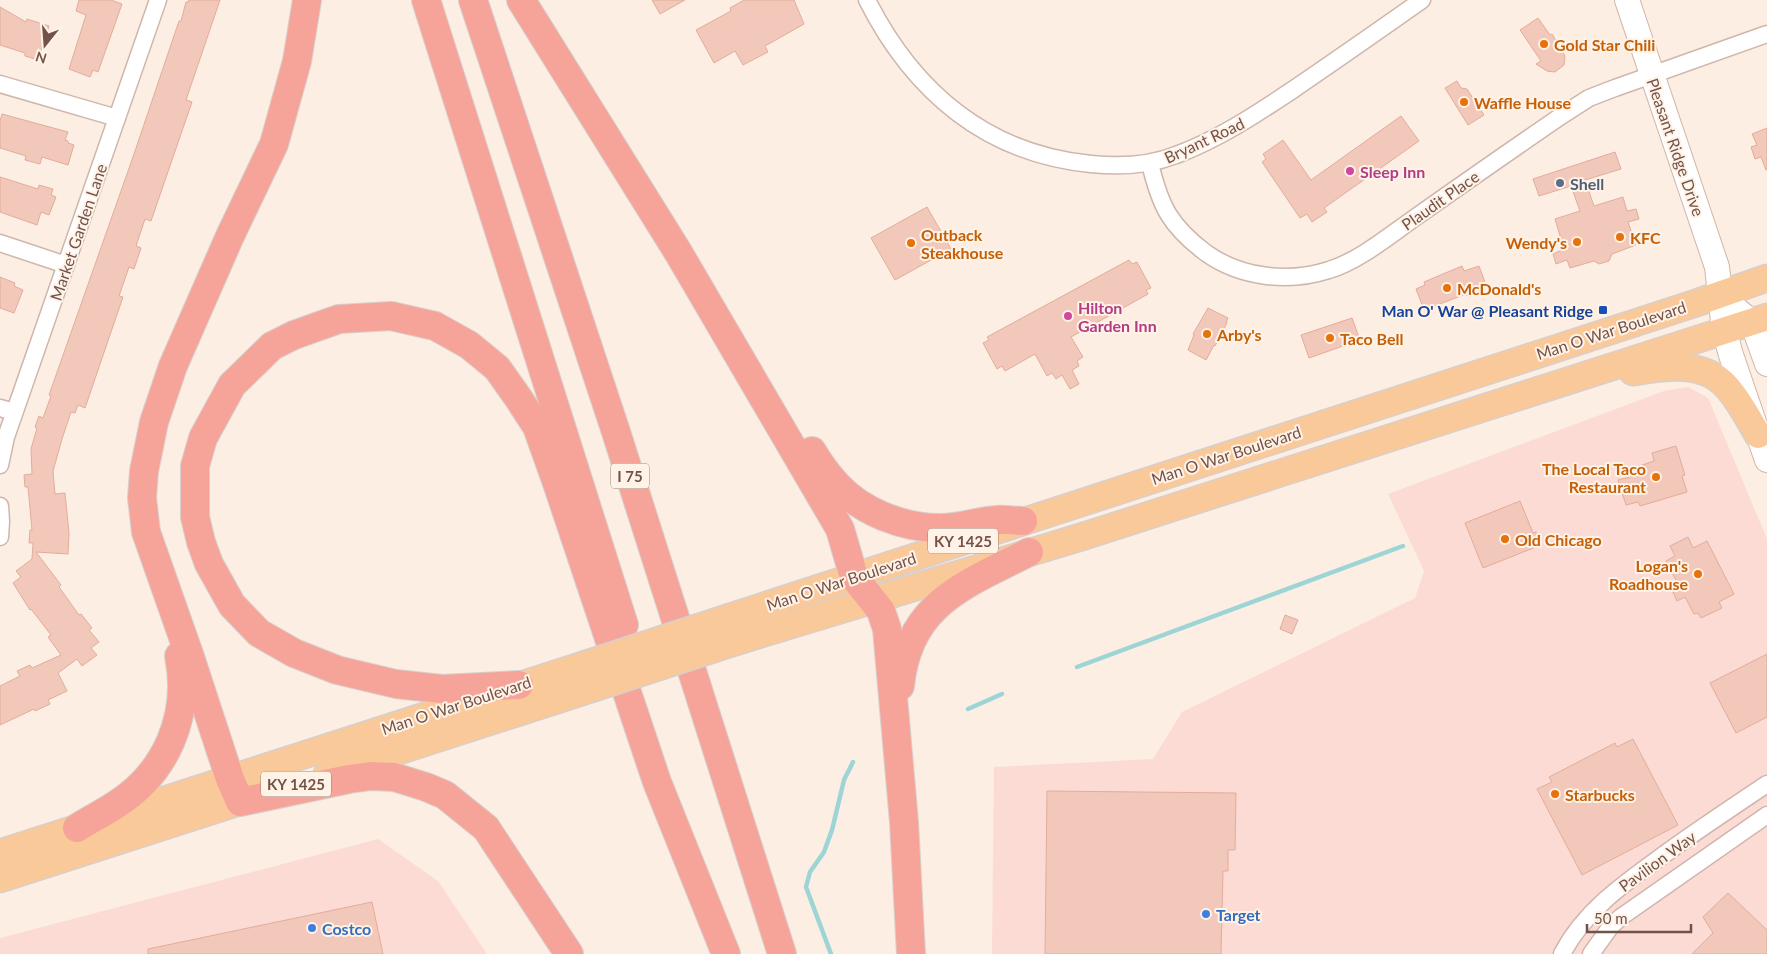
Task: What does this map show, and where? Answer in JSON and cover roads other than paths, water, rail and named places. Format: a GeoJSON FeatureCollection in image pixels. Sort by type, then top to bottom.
{"type":"FeatureCollection","features":[{"type":"Feature","properties":{"kind":"highway"},"geometry":{"type":"LineString","coordinates":[[307,0],[297,61],[274,144],[230,236],[173,366],[154,422],[144,471],[142,498],[146,532],[235,791],[371,776],[394,777],[445,795],[486,828],[569,954]]}},
{"type":"Feature","properties":{"kind":"highway"},"geometry":{"type":"LineString","coordinates":[[426,0],[576,470],[726,954]]}},
{"type":"Feature","properties":{"kind":"highway","name":"I 75"},"geometry":{"type":"LineString","coordinates":[[473,0],[616,432],[782,954]]}},
{"type":"Feature","properties":{"kind":"highway"},"geometry":{"type":"LineString","coordinates":[[521,0],[692,276],[840,529],[854,577],[881,610],[887,629],[904,822],[911,954]]}},
{"type":"Feature","properties":{"kind":"highway"},"geometry":{"type":"LineString","coordinates":[[692,276],[822,466],[838,486],[855,500],[873,512],[893,520],[939,528],[965,526],[997,520],[1023,521]]}},
{"type":"Feature","properties":{"kind":"highway"},"geometry":{"type":"LineString","coordinates":[[520,685],[442,689],[396,684],[336,670],[294,653],[259,633],[232,605],[209,564],[201,542],[195,517],[195,466],[203,438],[232,385],[272,346],[294,335],[339,319],[391,316],[435,326],[469,345],[497,368],[537,427],[657,782],[726,954]]}},
{"type":"Feature","properties":{"kind":"highway"},"geometry":{"type":"LineString","coordinates":[[897,742],[899,695],[904,664],[921,624],[931,610],[958,588],[1029,552]]}},
{"type":"Feature","properties":{"kind":"highway"},"geometry":{"type":"LineString","coordinates":[[77,828],[115,806],[137,788],[155,770],[170,744],[180,715],[183,688],[181,666],[166,591]]}},
{"type":"Feature","properties":{"kind":"main road","name":"Man O War Boulevard"},"geometry":{"type":"LineString","coordinates":[[0,853],[77,828],[235,791],[587,677],[734,629],[854,577],[1720,295],[1767,278]]}},
{"type":"Feature","properties":{"kind":"main road","name":"Man O War Boulevard"},"geometry":{"type":"LineString","coordinates":[[734,629],[872,599],[1081,537],[1759,320]]}},
{"type":"Feature","properties":{"kind":"main road"},"geometry":{"type":"LineString","coordinates":[[1566,383],[1647,370],[1679,367],[1697,369],[1712,375],[1725,384],[1758,435]]}},
{"type":"Feature","properties":{"kind":"main road","name":"Man O War Boulevard"},"geometry":{"type":"LineString","coordinates":[[0,879],[520,685],[587,677]]}},
{"type":"Feature","properties":{"kind":"street","name":"Market Garden Lane"},"geometry":{"type":"LineString","coordinates":[[0,464],[6,437],[7,410],[66,265],[158,0]]}},
{"type":"Feature","properties":{"kind":"street","name":"Bryant Road"},"geometry":{"type":"LineString","coordinates":[[866,0],[894,46],[936,96],[968,122],[1024,150],[1049,158],[1107,165],[1150,163],[1177,155],[1253,117],[1422,0]]}},
{"type":"Feature","properties":{"kind":"street","name":"Pleasant Ridge Drive"},"geometry":{"type":"LineString","coordinates":[[1627,0],[1717,267],[1724,330],[1767,460]]}},
{"type":"Feature","properties":{"kind":"street","name":"Plaudit Place"},"geometry":{"type":"LineString","coordinates":[[1150,163],[1156,190],[1171,220],[1197,246],[1213,258],[1256,275],[1280,277],[1305,276],[1330,270],[1355,258],[1589,98],[1767,34]]}},
{"type":"Feature","properties":{"kind":"street"},"geometry":{"type":"LineString","coordinates":[[0,84],[118,118]]}},
{"type":"Feature","properties":{"kind":"street"},"geometry":{"type":"LineString","coordinates":[[0,243],[66,265]]}},
{"type":"Feature","properties":{"kind":"street"},"geometry":{"type":"LineString","coordinates":[[1720,295],[1759,320],[1767,364]]}},
{"type":"Feature","properties":{"kind":"street"},"geometry":{"type":"LineString","coordinates":[[0,506],[2,521],[0,537]]}},
{"type":"Feature","properties":{"kind":"street","name":"Pavilion Way"},"geometry":{"type":"LineString","coordinates":[[1562,954],[1579,927],[1609,896],[1705,826],[1767,784]]}},
{"type":"Feature","properties":{"kind":"street","name":"Pavilion Way"},"geometry":{"type":"LineString","coordinates":[[1591,954],[1611,926],[1621,917],[1767,815]]}},
{"type":"Feature","properties":{"kind":"waterway"},"geometry":{"type":"LineString","coordinates":[[1077,667],[1403,546]]}},
{"type":"Feature","properties":{"kind":"waterway"},"geometry":{"type":"LineString","coordinates":[[968,709],[1002,694]]}},
{"type":"Feature","properties":{"kind":"waterway"},"geometry":{"type":"LineString","coordinates":[[831,954],[806,887],[810,872],[824,852],[832,830],[844,780],[853,762]]}},
{"type":"Feature","properties":{"kind":"place","name":"Gold Star Chili"},"geometry":{"type":"Point","coordinates":[1544,44]}},
{"type":"Feature","properties":{"kind":"place","name":"Waffle House"},"geometry":{"type":"Point","coordinates":[1464,102]}},
{"type":"Feature","properties":{"kind":"place","name":"Sleep Inn"},"geometry":{"type":"Point","coordinates":[1350,171]}},
{"type":"Feature","properties":{"kind":"place","name":"Shell"},"geometry":{"type":"Point","coordinates":[1560,183]}},
{"type":"Feature","properties":{"kind":"place","name":"KFC"},"geometry":{"type":"Point","coordinates":[1620,237]}},
{"type":"Feature","properties":{"kind":"place","name":"Wendy's"},"geometry":{"type":"Point","coordinates":[1577,242]}},
{"type":"Feature","properties":{"kind":"place","name":"Outback Steakhouse"},"geometry":{"type":"Point","coordinates":[911,243]}},
{"type":"Feature","properties":{"kind":"place","name":"McDonald's"},"geometry":{"type":"Point","coordinates":[1447,288]}},
{"type":"Feature","properties":{"kind":"place","name":"Man O' War @ Pleasant Ridge"},"geometry":{"type":"Point","coordinates":[1603,310]}},
{"type":"Feature","properties":{"kind":"place","name":"Hilton Garden Inn"},"geometry":{"type":"Point","coordinates":[1068,316]}},
{"type":"Feature","properties":{"kind":"place","name":"Arby's"},"geometry":{"type":"Point","coordinates":[1207,334]}},
{"type":"Feature","properties":{"kind":"place","name":"Taco Bell"},"geometry":{"type":"Point","coordinates":[1330,338]}},
{"type":"Feature","properties":{"kind":"place","name":"The Local Taco Restaurant"},"geometry":{"type":"Point","coordinates":[1656,477]}},
{"type":"Feature","properties":{"kind":"place","name":"Old Chicago"},"geometry":{"type":"Point","coordinates":[1505,539]}},
{"type":"Feature","properties":{"kind":"place","name":"Logan's Roadhouse"},"geometry":{"type":"Point","coordinates":[1698,574]}},
{"type":"Feature","properties":{"kind":"place","name":"Starbucks"},"geometry":{"type":"Point","coordinates":[1555,794]}},
{"type":"Feature","properties":{"kind":"place","name":"Target"},"geometry":{"type":"Point","coordinates":[1206,914]}},
{"type":"Feature","properties":{"kind":"place","name":"Costco"},"geometry":{"type":"Point","coordinates":[312,928]}}]}
